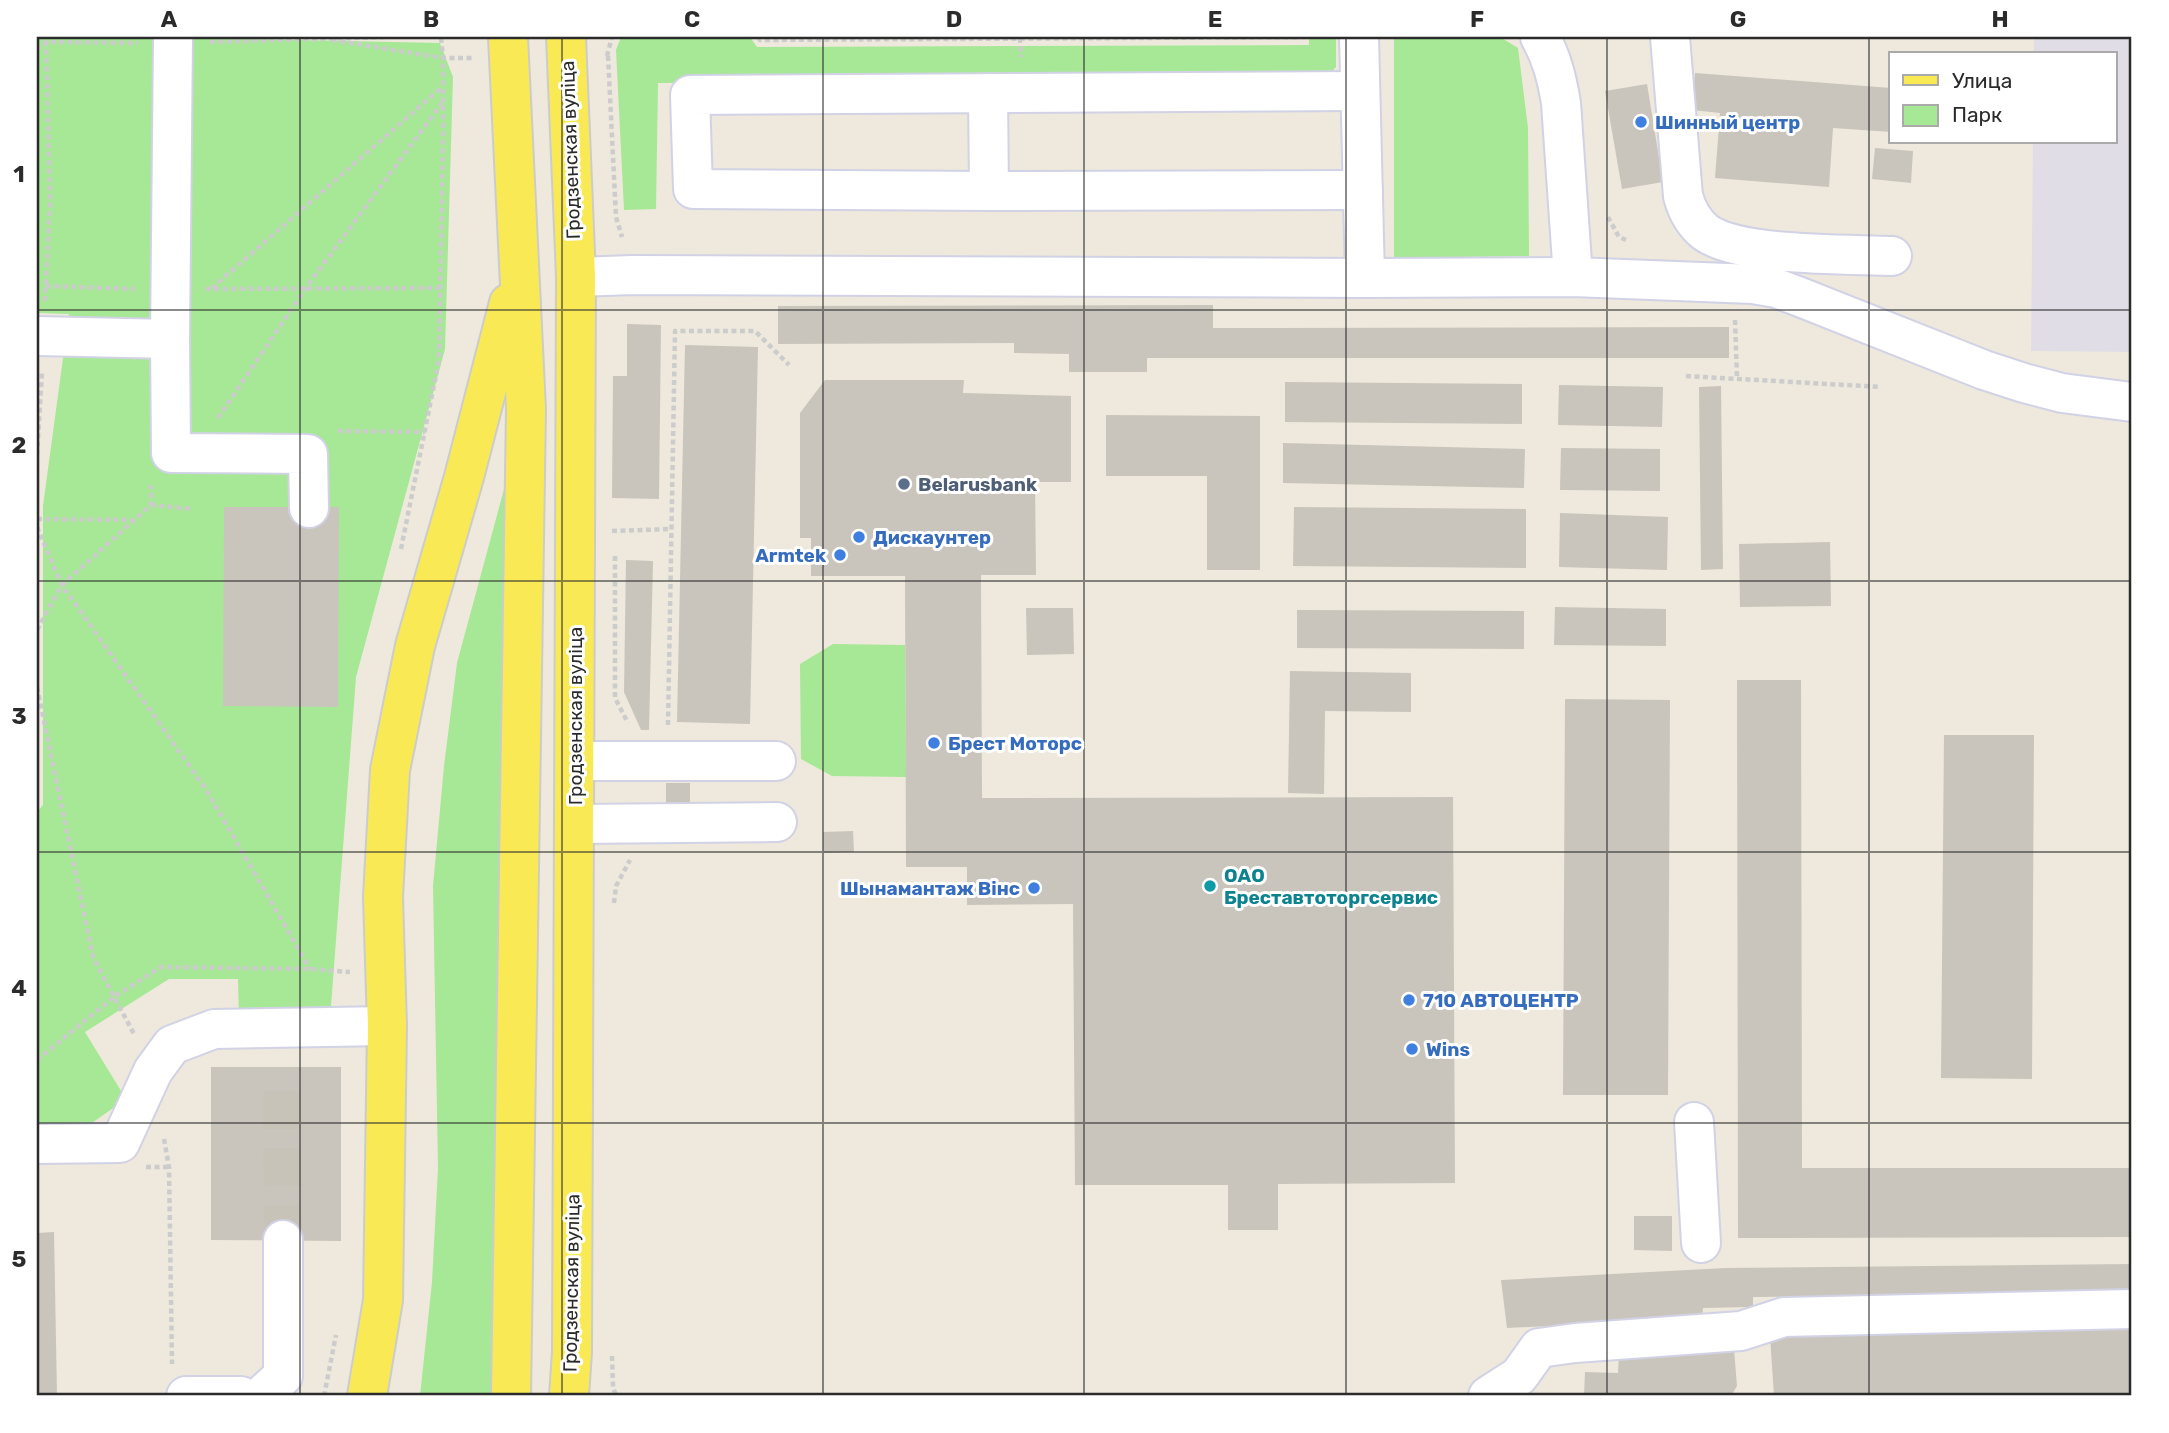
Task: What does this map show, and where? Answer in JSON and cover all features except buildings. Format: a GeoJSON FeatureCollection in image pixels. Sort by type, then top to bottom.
{"type":"FeatureCollection","features":[{"type":"Feature","properties":{"kind":"main road"},"geometry":{"type":"LineString","coordinates":[[508,37],[526,409],[511,1396]]}},
{"type":"Feature","properties":{"kind":"main road","name":"Гродзенская вуліца"},"geometry":{"type":"LineString","coordinates":[[566,37],[576,277],[572,1352],[569,1396]]}},
{"type":"Feature","properties":{"kind":"main road"},"geometry":{"type":"LineString","coordinates":[[368,1396],[383,1300],[387,1026],[383,897],[390,770],[415,646],[464,477],[519,264]]}},
{"type":"Feature","properties":{"kind":"main road"},"geometry":{"type":"LineString","coordinates":[[572,1352],[585,1396]]}},
{"type":"Feature","properties":{"kind":"street"},"geometry":{"type":"LineString","coordinates":[[1359,37],[1365,278]]}},
{"type":"Feature","properties":{"kind":"street"},"geometry":{"type":"LineString","coordinates":[[1540,37],[1549,52],[1557,76],[1561,103],[1573,277]]}},
{"type":"Feature","properties":{"kind":"street"},"geometry":{"type":"LineString","coordinates":[[1670,37],[1684,196],[1694,221],[1707,233],[1722,241],[1745,247],[1774,251],[1892,256]]}},
{"type":"Feature","properties":{"kind":"street"},"geometry":{"type":"LineString","coordinates":[[172,40],[171,453],[308,454],[309,508]]}},
{"type":"Feature","properties":{"kind":"street"},"geometry":{"type":"LineString","coordinates":[[1360,91],[690,94],[693,189],[1363,190]]}},
{"type":"Feature","properties":{"kind":"street"},"geometry":{"type":"LineString","coordinates":[[988,93],[989,191]]}},
{"type":"Feature","properties":{"kind":"street"},"geometry":{"type":"LineString","coordinates":[[576,277],[1573,277],[1753,284],[1776,288],[2014,380],[2062,393],[2132,402]]}},
{"type":"Feature","properties":{"kind":"street"},"geometry":{"type":"LineString","coordinates":[[40,336],[170,339]]}},
{"type":"Feature","properties":{"kind":"street"},"geometry":{"type":"LineString","coordinates":[[575,761],[776,761]]}},
{"type":"Feature","properties":{"kind":"street"},"geometry":{"type":"LineString","coordinates":[[575,824],[777,822]]}},
{"type":"Feature","properties":{"kind":"street"},"geometry":{"type":"LineString","coordinates":[[37,1144],[120,1143],[153,1071],[172,1045],[214,1029],[387,1026]]}},
{"type":"Feature","properties":{"kind":"street"},"geometry":{"type":"LineString","coordinates":[[1694,1122],[1700,1243]]}},
{"type":"Feature","properties":{"kind":"street"},"geometry":{"type":"LineString","coordinates":[[261,1396],[284,1376],[283,1240]]}},
{"type":"Feature","properties":{"kind":"street"},"geometry":{"type":"LineString","coordinates":[[1488,1396],[1519,1376],[1539,1348],[1741,1331],[1784,1317],[2132,1309]]}},
{"type":"Feature","properties":{"kind":"street"},"geometry":{"type":"LineString","coordinates":[[179,1383],[241,1396]]}},
{"type":"Feature","properties":{"kind":"path"},"geometry":{"type":"LineString","coordinates":[[46,39],[388,37]]}},
{"type":"Feature","properties":{"kind":"path"},"geometry":{"type":"LineString","coordinates":[[758,37],[760,40],[1334,37]]}},
{"type":"Feature","properties":{"kind":"path"},"geometry":{"type":"LineString","coordinates":[[37,50],[46,39]]}},
{"type":"Feature","properties":{"kind":"path"},"geometry":{"type":"LineString","coordinates":[[37,455],[40,336],[46,286],[50,202],[46,39]]}},
{"type":"Feature","properties":{"kind":"path"},"geometry":{"type":"LineString","coordinates":[[321,39],[443,58]]}},
{"type":"Feature","properties":{"kind":"path"},"geometry":{"type":"LineString","coordinates":[[210,289],[443,86]]}},
{"type":"Feature","properties":{"kind":"path"},"geometry":{"type":"LineString","coordinates":[[217,418],[305,289],[443,102]]}},
{"type":"Feature","properties":{"kind":"path"},"geometry":{"type":"LineString","coordinates":[[46,286],[170,289],[440,288]]}},
{"type":"Feature","properties":{"kind":"path"},"geometry":{"type":"LineString","coordinates":[[1735,319],[1737,378]]}},
{"type":"Feature","properties":{"kind":"path"},"geometry":{"type":"LineString","coordinates":[[667,760],[675,331],[755,331],[789,365]]}},
{"type":"Feature","properties":{"kind":"path"},"geometry":{"type":"LineString","coordinates":[[1686,376],[1881,387]]}},
{"type":"Feature","properties":{"kind":"path"},"geometry":{"type":"LineString","coordinates":[[37,630],[62,585],[151,505],[151,481]]}},
{"type":"Feature","properties":{"kind":"path"},"geometry":{"type":"LineString","coordinates":[[151,505],[193,509]]}},
{"type":"Feature","properties":{"kind":"path"},"geometry":{"type":"LineString","coordinates":[[37,519],[135,520]]}},
{"type":"Feature","properties":{"kind":"path"},"geometry":{"type":"LineString","coordinates":[[37,527],[62,585],[207,791],[310,969]]}},
{"type":"Feature","properties":{"kind":"path"},"geometry":{"type":"LineString","coordinates":[[608,531],[671,528]]}},
{"type":"Feature","properties":{"kind":"path"},"geometry":{"type":"LineString","coordinates":[[37,687],[93,957],[153,1071]]}},
{"type":"Feature","properties":{"kind":"path"},"geometry":{"type":"LineString","coordinates":[[37,1060],[114,997],[161,967],[351,972]]}},
{"type":"Feature","properties":{"kind":"path"},"geometry":{"type":"LineString","coordinates":[[162,1126],[169,1167],[179,1383]]}},
{"type":"Feature","properties":{"kind":"shaded area"},"geometry":{"type":"Polygon","coordinates":[[[2034,37],[2132,37],[2132,352],[2031,351],[2033,144],[2116,144],[2116,52],[2034,52],[2034,37]]]}},
{"type":"Feature","properties":{"kind":"green space"},"geometry":{"type":"Polygon","coordinates":[[[37,37],[440,43],[453,77],[445,349],[356,677],[330,1019],[239,1019],[238,979],[169,979],[85,1032],[126,1099],[89,1125],[37,1125],[37,812],[43,805],[43,506],[69,314],[37,313],[37,37]]]}},
{"type":"Feature","properties":{"kind":"green space"},"geometry":{"type":"Polygon","coordinates":[[[621,37],[750,37],[757,47],[1309,45],[1309,37],[1336,37],[1336,67],[1326,78],[658,83],[656,209],[624,210],[616,50],[621,37]]]}},
{"type":"Feature","properties":{"kind":"green space"},"geometry":{"type":"Polygon","coordinates":[[[1394,37],[1500,37],[1518,48],[1528,128],[1529,256],[1394,258],[1394,37]]]}},
{"type":"Feature","properties":{"kind":"green space"},"geometry":{"type":"Polygon","coordinates":[[[523,419],[511,1396],[420,1396],[432,1282],[438,1168],[433,886],[444,766],[457,663],[523,419]]]}},
{"type":"Feature","properties":{"kind":"green space"},"geometry":{"type":"Polygon","coordinates":[[[833,644],[905,645],[906,777],[832,776],[801,759],[800,664],[833,644]]]}},
{"type":"Feature","properties":{"kind":"tunnel"},"geometry":{"type":"LineString","coordinates":[[282,1091],[283,1240]]}},
{"type":"Feature","properties":{"kind":"place","name":"Шинный центр"},"geometry":{"type":"Point","coordinates":[1641,122]}},
{"type":"Feature","properties":{"kind":"place","name":"Belarusbank"},"geometry":{"type":"Point","coordinates":[904,484]}},
{"type":"Feature","properties":{"kind":"place","name":"Дискаунтер"},"geometry":{"type":"Point","coordinates":[859,537]}},
{"type":"Feature","properties":{"kind":"place","name":"Armtek"},"geometry":{"type":"Point","coordinates":[840,555]}},
{"type":"Feature","properties":{"kind":"place","name":"Брест Моторс"},"geometry":{"type":"Point","coordinates":[934,743]}},
{"type":"Feature","properties":{"kind":"place","name":"ОАО Бреставтоторгсервис"},"geometry":{"type":"Point","coordinates":[1210,886]}},
{"type":"Feature","properties":{"kind":"place","name":"Шынамантаж Вінс"},"geometry":{"type":"Point","coordinates":[1034,888]}},
{"type":"Feature","properties":{"kind":"place","name":"710 АВТОЦЕНТР"},"geometry":{"type":"Point","coordinates":[1409,1000]}},
{"type":"Feature","properties":{"kind":"place","name":"Wins"},"geometry":{"type":"Point","coordinates":[1412,1049]}}]}
